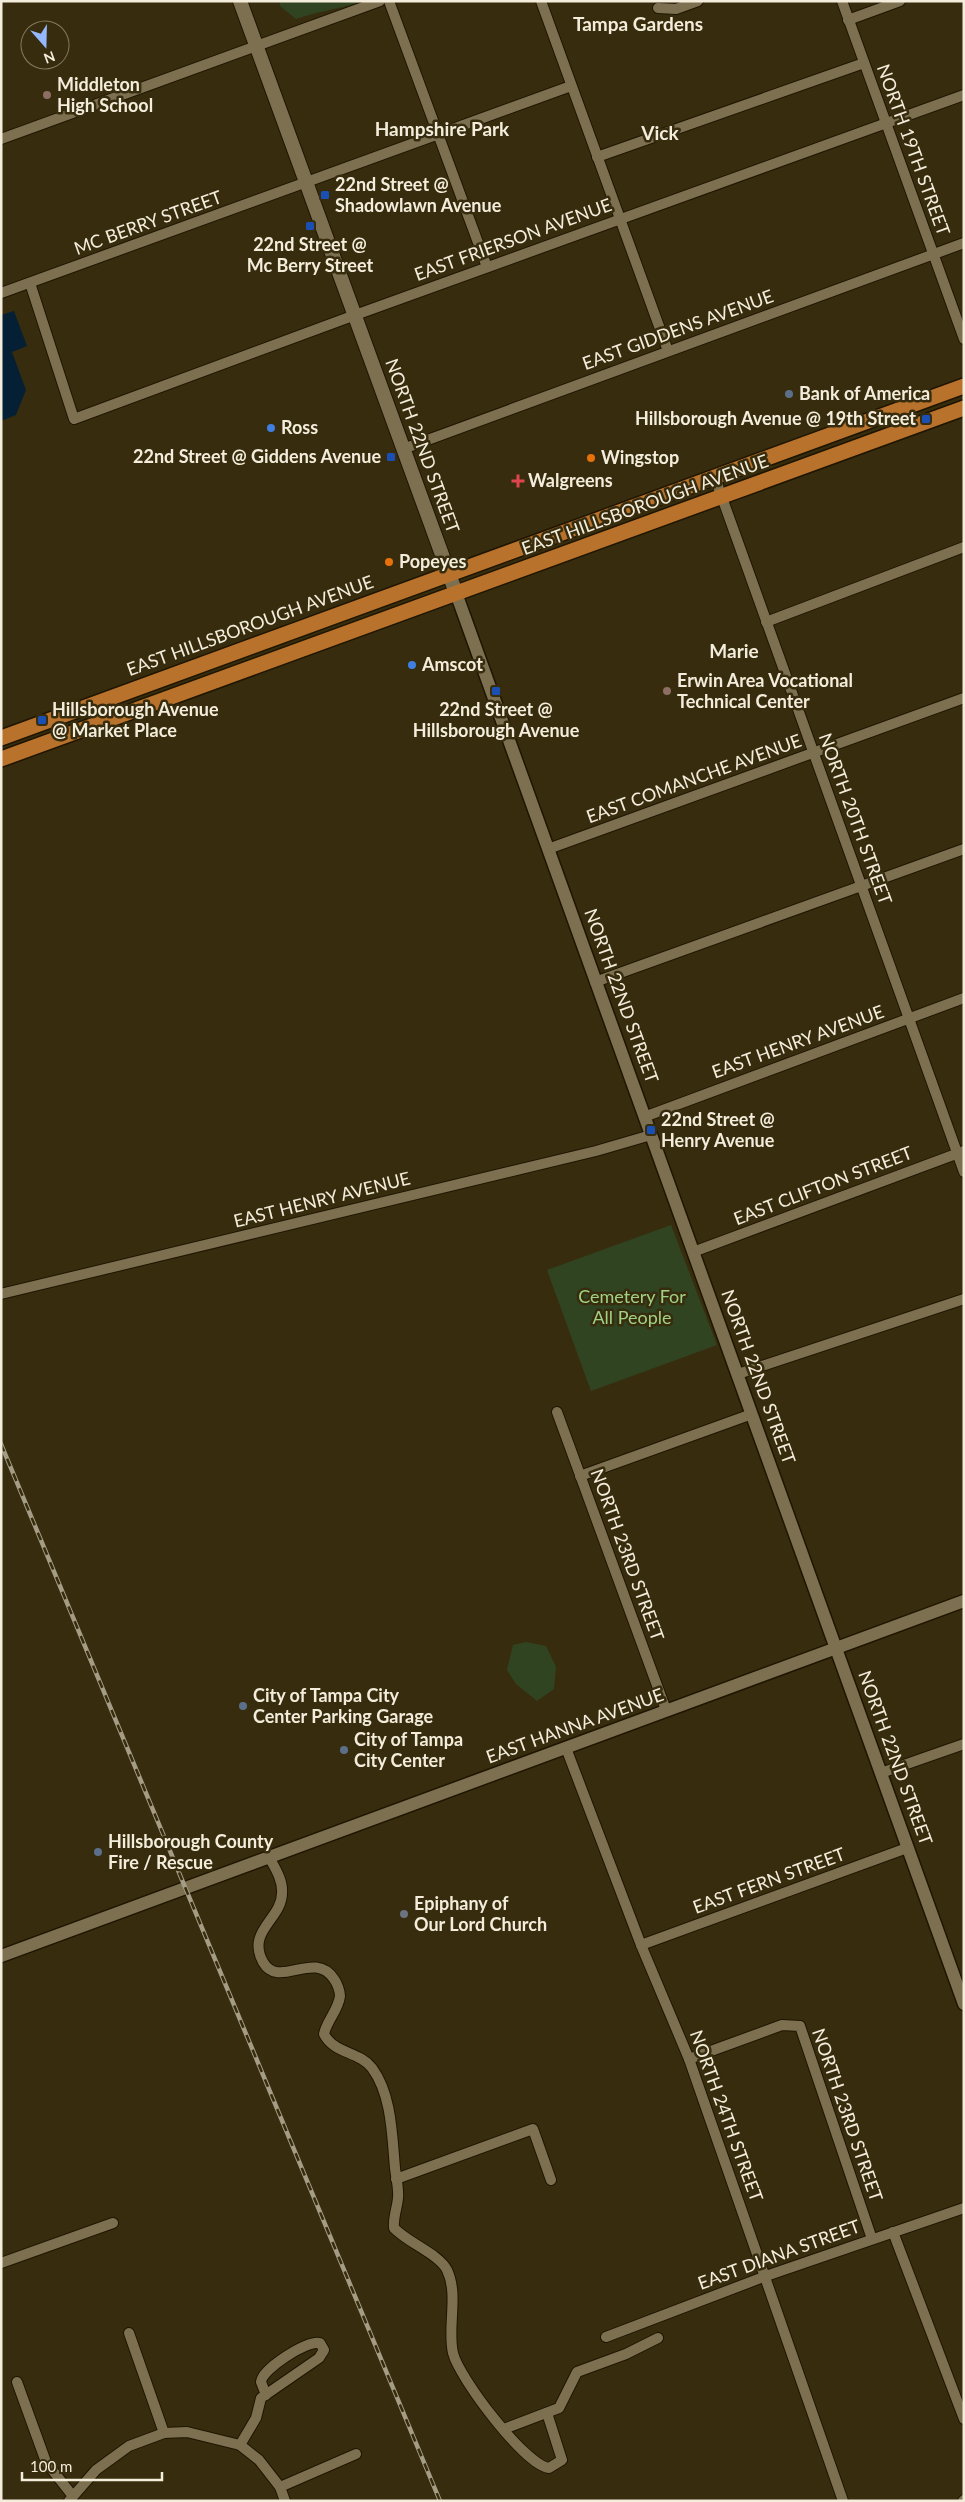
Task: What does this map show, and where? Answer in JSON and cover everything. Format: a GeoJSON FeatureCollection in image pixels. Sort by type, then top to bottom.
{"type":"FeatureCollection","features":[{"type":"Feature","properties":{"kind":"main road","name":"NORTH 22ND STREET"},"geometry":{"type":"LineString","coordinates":[[240,1],[456,593]]}},
{"type":"Feature","properties":{"kind":"main road","name":"EAST HILLSBOROUGH AVENUE"},"geometry":{"type":"LineString","coordinates":[[1,738],[964,386]]}},
{"type":"Feature","properties":{"kind":"main road","name":"EAST HILLSBOROUGH AVENUE"},"geometry":{"type":"LineString","coordinates":[[1,759],[964,408]]}},
{"type":"Feature","properties":{"kind":"street"},"geometry":{"type":"LineString","coordinates":[[1,139],[380,1]]}},
{"type":"Feature","properties":{"kind":"street"},"geometry":{"type":"LineString","coordinates":[[389,1],[487,267]]}},
{"type":"Feature","properties":{"kind":"street"},"geometry":{"type":"LineString","coordinates":[[541,1],[668,351]]}},
{"type":"Feature","properties":{"kind":"street"},"geometry":{"type":"LineString","coordinates":[[658,8],[676,9],[698,1]]}},
{"type":"Feature","properties":{"kind":"street","name":"NORTH 19TH STREET"},"geometry":{"type":"LineString","coordinates":[[842,1],[964,338]]}},
{"type":"Feature","properties":{"kind":"street"},"geometry":{"type":"LineString","coordinates":[[848,20],[900,1]]}},
{"type":"Feature","properties":{"kind":"street"},"geometry":{"type":"LineString","coordinates":[[597,157],[864,63]]}},
{"type":"Feature","properties":{"kind":"street","name":"MC BERRY STREET"},"geometry":{"type":"LineString","coordinates":[[1,293],[571,86]]}},
{"type":"Feature","properties":{"kind":"street","name":"EAST FRIERSON AVENUE"},"geometry":{"type":"LineString","coordinates":[[30,283],[74,419],[354,315],[964,95]]}},
{"type":"Feature","properties":{"kind":"street","name":"EAST GIDDENS AVENUE"},"geometry":{"type":"LineString","coordinates":[[403,449],[964,243]]}},
{"type":"Feature","properties":{"kind":"street","name":"NORTH 20TH STREET"},"geometry":{"type":"LineString","coordinates":[[715,478],[909,1018],[960,1152],[964,1172]]}},
{"type":"Feature","properties":{"kind":"street"},"geometry":{"type":"LineString","coordinates":[[766,622],[964,547]]}},
{"type":"Feature","properties":{"kind":"street","name":"NORTH 22ND STREET"},"geometry":{"type":"LineString","coordinates":[[456,593],[964,2004]]}},
{"type":"Feature","properties":{"kind":"street","name":"EAST COMANCHE AVENUE"},"geometry":{"type":"LineString","coordinates":[[548,849],[964,698]]}},
{"type":"Feature","properties":{"kind":"street"},"geometry":{"type":"LineString","coordinates":[[595,982],[964,849]]}},
{"type":"Feature","properties":{"kind":"street","name":"EAST HENRY AVENUE"},"geometry":{"type":"LineString","coordinates":[[644,1117],[964,998]]}},
{"type":"Feature","properties":{"kind":"street","name":"EAST HENRY AVENUE"},"geometry":{"type":"LineString","coordinates":[[1,1294],[596,1151],[650,1135]]}},
{"type":"Feature","properties":{"kind":"street","name":"EAST CLIFTON STREET"},"geometry":{"type":"LineString","coordinates":[[693,1252],[960,1152]]}},
{"type":"Feature","properties":{"kind":"street"},"geometry":{"type":"LineString","coordinates":[[738,1374],[964,1299]]}},
{"type":"Feature","properties":{"kind":"street","name":"NORTH 23RD STREET"},"geometry":{"type":"LineString","coordinates":[[557,1412],[666,1710]]}},
{"type":"Feature","properties":{"kind":"street"},"geometry":{"type":"LineString","coordinates":[[580,1476],[752,1414]]}},
{"type":"Feature","properties":{"kind":"street","name":"EAST HANNA AVENUE"},"geometry":{"type":"LineString","coordinates":[[1,1956],[964,1601]]}},
{"type":"Feature","properties":{"kind":"street"},"geometry":{"type":"LineString","coordinates":[[881,1774],[964,1744]]}},
{"type":"Feature","properties":{"kind":"street","name":"NORTH 24TH STREET"},"geometry":{"type":"LineString","coordinates":[[566,1748],[641,1946],[689,2059],[766,2276],[842,2501]]}},
{"type":"Feature","properties":{"kind":"street","name":"EAST FERN STREET"},"geometry":{"type":"LineString","coordinates":[[641,1946],[907,1848]]}},
{"type":"Feature","properties":{"kind":"street"},"geometry":{"type":"LineString","coordinates":[[269,1857],[281,1882],[282,1895],[271,1920],[261,1933],[260,1954],[264,1964],[277,1972],[284,1973],[304,1967],[321,1967],[328,1971],[335,1981],[340,1994],[336,2012],[324,2034],[327,2042],[367,2062],[373,2070],[388,2109],[398,2198],[394,2214],[394,2228],[412,2244],[438,2258],[447,2270],[451,2285],[452,2351],[456,2363],[467,2384],[504,2429],[530,2456],[546,2468],[552,2467],[562,2460],[547,2413]]}},
{"type":"Feature","properties":{"kind":"street","name":"NORTH 23RD STREET"},"geometry":{"type":"LineString","coordinates":[[689,2059],[782,2024],[800,2026],[872,2239]]}},
{"type":"Feature","properties":{"kind":"street"},"geometry":{"type":"LineString","coordinates":[[396,2179],[534,2129],[551,2180]]}},
{"type":"Feature","properties":{"kind":"street","name":"EAST DIANA STREET"},"geometry":{"type":"LineString","coordinates":[[606,2336],[766,2276],[964,2208]]}},
{"type":"Feature","properties":{"kind":"street"},"geometry":{"type":"LineString","coordinates":[[1,2263],[113,2223]]}},
{"type":"Feature","properties":{"kind":"street"},"geometry":{"type":"LineString","coordinates":[[893,2232],[964,2419]]}},
{"type":"Feature","properties":{"kind":"street"},"geometry":{"type":"LineString","coordinates":[[129,2333],[164,2433]]}},
{"type":"Feature","properties":{"kind":"street"},"geometry":{"type":"LineString","coordinates":[[504,2429],[559,2408],[577,2372],[658,2338]]}},
{"type":"Feature","properties":{"kind":"street"},"geometry":{"type":"LineString","coordinates":[[240,2444],[256,2418],[261,2398],[266,2395],[320,2358],[324,2350],[320,2343],[315,2342],[295,2351],[261,2377],[266,2395]]}},
{"type":"Feature","properties":{"kind":"street"},"geometry":{"type":"LineString","coordinates":[[17,2382],[46,2462],[70,2498],[96,2470],[130,2446],[164,2433],[187,2432],[240,2444],[259,2460],[280,2486],[285,2501]]}},
{"type":"Feature","properties":{"kind":"street"},"geometry":{"type":"LineString","coordinates":[[280,2486],[356,2454]]}},
{"type":"Feature","properties":{"kind":"green space"},"geometry":{"type":"Polygon","coordinates":[[[280,1],[363,1],[296,19],[280,6],[280,1]]]}},
{"type":"Feature","properties":{"kind":"green space","name":"Cemetery For All People"},"geometry":{"type":"Polygon","coordinates":[[[671,1225],[717,1345],[591,1391],[547,1270],[671,1225]]]}},
{"type":"Feature","properties":{"kind":"green space"},"geometry":{"type":"Polygon","coordinates":[[[526,1642],[546,1646],[556,1667],[554,1689],[537,1701],[516,1684],[507,1670],[513,1645],[526,1642]]]}},
{"type":"Feature","properties":{"kind":"water"},"geometry":{"type":"Polygon","coordinates":[[[14,311],[27,346],[12,352],[26,390],[16,415],[1,421],[1,315],[14,311]]]}},
{"type":"Feature","properties":{"kind":"railway"},"geometry":{"type":"LineString","coordinates":[[1,1444],[440,2501]]}},
{"type":"Feature","properties":{"kind":"place","name":"Middleton High School"},"geometry":{"type":"Point","coordinates":[47,95]}},
{"type":"Feature","properties":{"kind":"place","name":"22nd Street @ Shadowlawn Avenue"},"geometry":{"type":"Point","coordinates":[325,195]}},
{"type":"Feature","properties":{"kind":"place","name":"22nd Street @ Mc Berry Street"},"geometry":{"type":"Point","coordinates":[310,226]}},
{"type":"Feature","properties":{"kind":"place","name":"Bank of America"},"geometry":{"type":"Point","coordinates":[789,394]}},
{"type":"Feature","properties":{"kind":"place","name":"Hillsborough Avenue @ 19th Street"},"geometry":{"type":"Point","coordinates":[926,419]}},
{"type":"Feature","properties":{"kind":"place","name":"Ross"},"geometry":{"type":"Point","coordinates":[271,428]}},
{"type":"Feature","properties":{"kind":"place","name":"22nd Street @ Giddens Avenue"},"geometry":{"type":"Point","coordinates":[391,457]}},
{"type":"Feature","properties":{"kind":"place","name":"Wingstop"},"geometry":{"type":"Point","coordinates":[591,458]}},
{"type":"Feature","properties":{"kind":"place","name":"Walgreens"},"geometry":{"type":"Point","coordinates":[518,481]}},
{"type":"Feature","properties":{"kind":"place","name":"Popeyes"},"geometry":{"type":"Point","coordinates":[389,562]}},
{"type":"Feature","properties":{"kind":"place","name":"Amscot"},"geometry":{"type":"Point","coordinates":[412,665]}},
{"type":"Feature","properties":{"kind":"place","name":"22nd Street @ Hillsborough Avenue"},"geometry":{"type":"Point","coordinates":[496,691]}},
{"type":"Feature","properties":{"kind":"place","name":"Erwin Area Vocational Technical Center"},"geometry":{"type":"Point","coordinates":[667,691]}},
{"type":"Feature","properties":{"kind":"place","name":"Hillsborough Avenue @ Market Place"},"geometry":{"type":"Point","coordinates":[42,720]}},
{"type":"Feature","properties":{"kind":"place","name":"22nd Street @ Henry Avenue"},"geometry":{"type":"Point","coordinates":[651,1130]}},
{"type":"Feature","properties":{"kind":"place","name":"City of Tampa City Center Parking Garage"},"geometry":{"type":"Point","coordinates":[243,1706]}},
{"type":"Feature","properties":{"kind":"place","name":"City of Tampa City Center"},"geometry":{"type":"Point","coordinates":[344,1750]}},
{"type":"Feature","properties":{"kind":"place","name":"Hillsborough County Fire / Rescue"},"geometry":{"type":"Point","coordinates":[98,1852]}},
{"type":"Feature","properties":{"kind":"place","name":"Epiphany of Our Lord Church"},"geometry":{"type":"Point","coordinates":[404,1914]}},
{"type":"Feature","properties":{"kind":"district","name":"Tampa Gardens"},"geometry":{"type":"Point","coordinates":[638,24]}},
{"type":"Feature","properties":{"kind":"district","name":"Hampshire Park"},"geometry":{"type":"Point","coordinates":[442,129]}},
{"type":"Feature","properties":{"kind":"district","name":"Vick"},"geometry":{"type":"Point","coordinates":[660,133]}},
{"type":"Feature","properties":{"kind":"district","name":"Marie"},"geometry":{"type":"Point","coordinates":[734,651]}}]}
